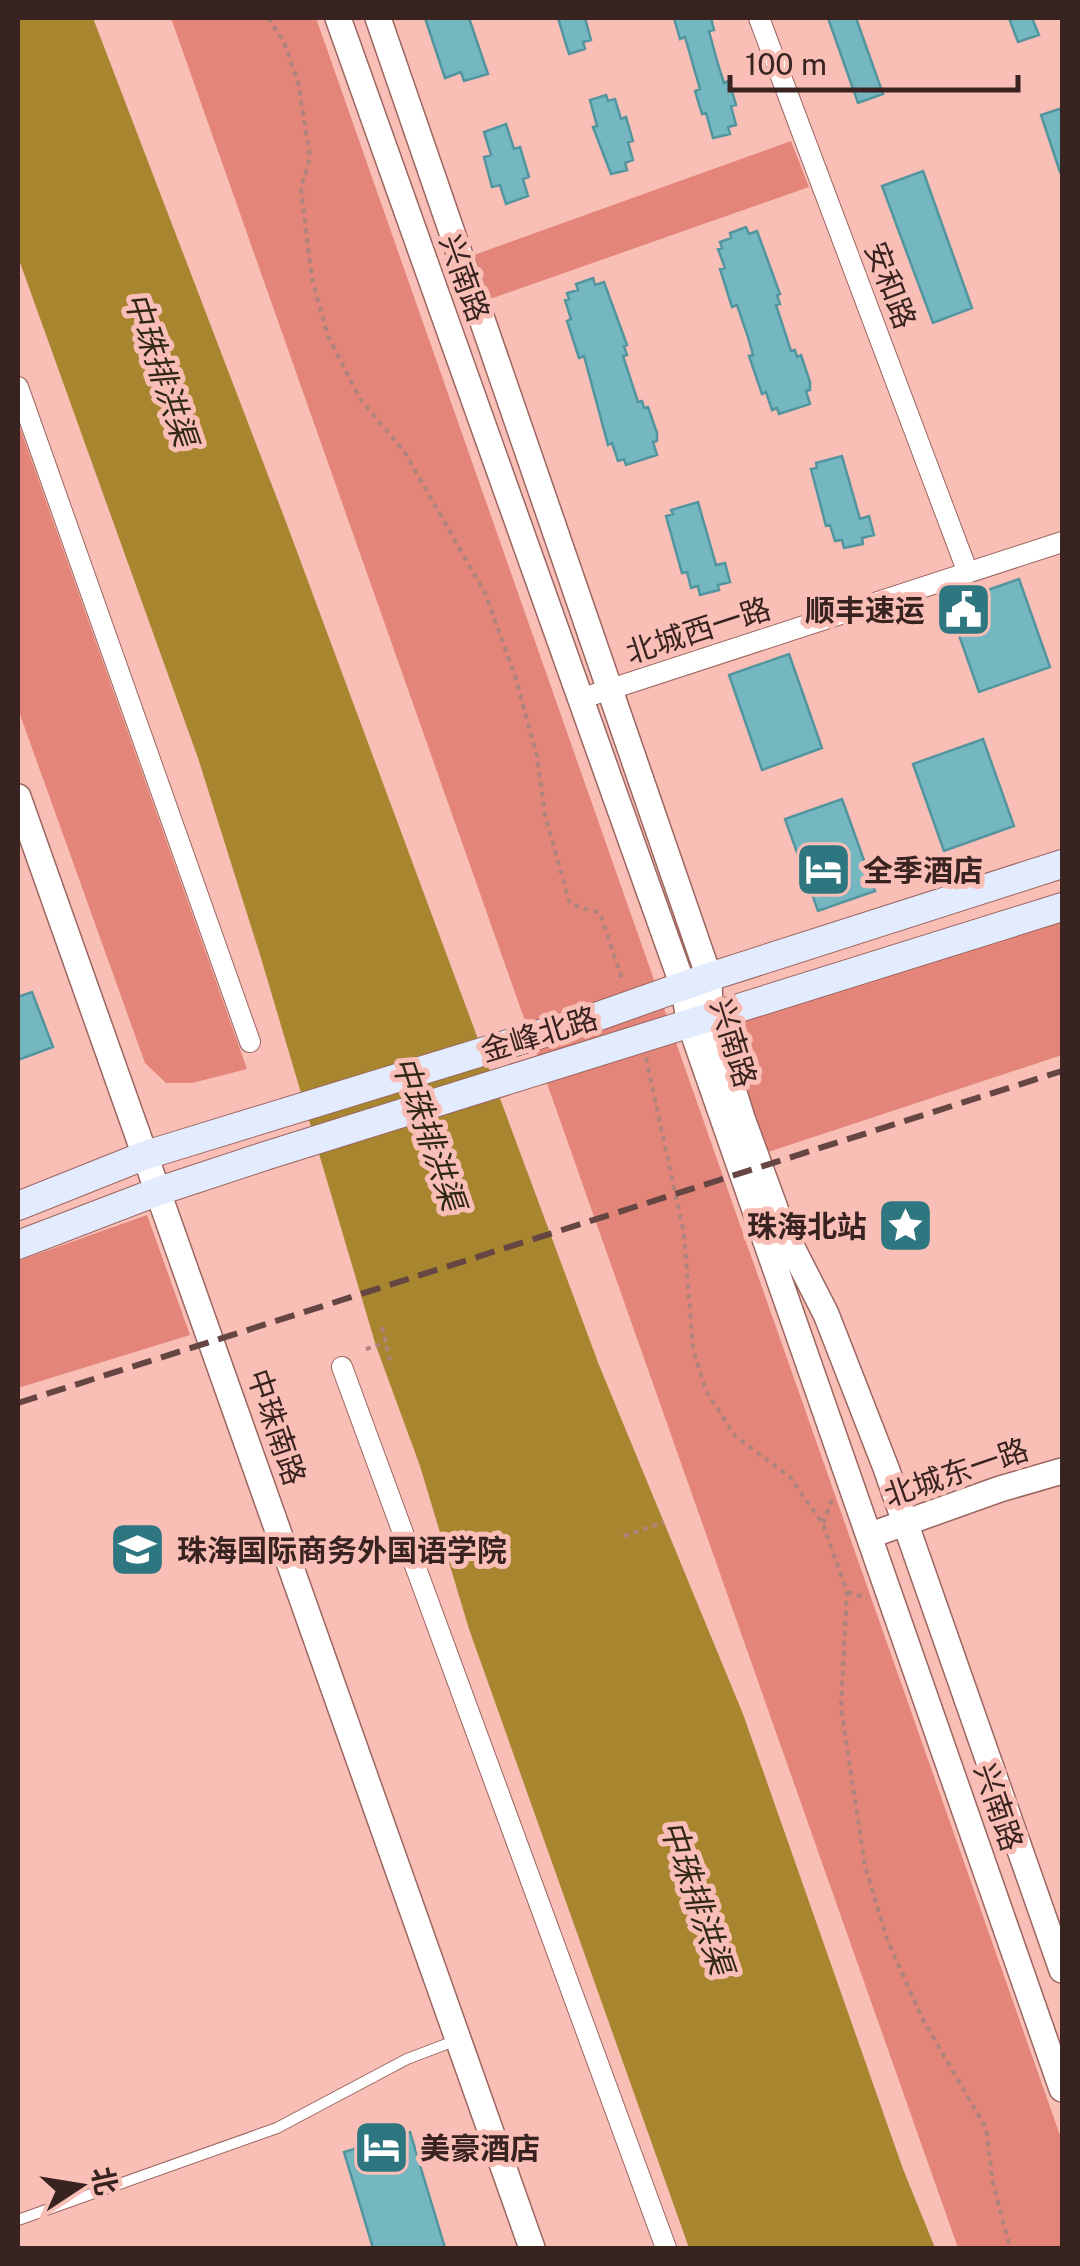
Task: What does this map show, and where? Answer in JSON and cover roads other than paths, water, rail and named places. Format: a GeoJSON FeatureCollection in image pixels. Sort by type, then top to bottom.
{"type":"FeatureCollection","features":[{"type":"Feature","properties":{"kind":"main road","name":"金峰北路"},"geometry":{"type":"LineString","coordinates":[[18,1206],[146,1155],[596,1017],[1062,864]]}},
{"type":"Feature","properties":{"kind":"main road","name":"金峰北路"},"geometry":{"type":"LineString","coordinates":[[18,1245],[265,1156],[1062,907]]}},
{"type":"Feature","properties":{"kind":"street","name":"兴南路"},"geometry":{"type":"LineString","coordinates":[[338,18],[580,699],[696,982]]}},
{"type":"Feature","properties":{"kind":"street","name":"兴南路"},"geometry":{"type":"LineString","coordinates":[[378,18],[608,690],[696,982],[700,1020],[870,1535],[1062,2089]]}},
{"type":"Feature","properties":{"kind":"street","name":"安和路"},"geometry":{"type":"LineString","coordinates":[[759,18],[968,574]]}},
{"type":"Feature","properties":{"kind":"street"},"geometry":{"type":"LineString","coordinates":[[18,387],[250,1042]]}},
{"type":"Feature","properties":{"kind":"street","name":"北城西一路"},"geometry":{"type":"LineString","coordinates":[[580,699],[1062,542]]}},
{"type":"Feature","properties":{"kind":"street","name":"中珠南路"},"geometry":{"type":"LineString","coordinates":[[18,797],[532,2248]]}},
{"type":"Feature","properties":{"kind":"street","name":"兴南路"},"geometry":{"type":"LineString","coordinates":[[700,1020],[742,1118],[783,1230],[826,1314],[906,1523],[1062,1970]]}},
{"type":"Feature","properties":{"kind":"street"},"geometry":{"type":"LineString","coordinates":[[342,1366],[666,2248]]}},
{"type":"Feature","properties":{"kind":"street","name":"北城东一路"},"geometry":{"type":"LineString","coordinates":[[870,1535],[1062,1472]]}},
{"type":"Feature","properties":{"kind":"lane"},"geometry":{"type":"LineString","coordinates":[[18,2220],[277,2128],[406,2059],[458,2040]]}},
{"type":"Feature","properties":{"kind":"water","name":"中珠排洪渠"},"geometry":{"type":"Polygon","coordinates":[[[18,18],[93,18],[286,522],[599,1365],[743,1714],[903,2169],[935,2248],[689,2248],[469,1629],[420,1466],[376,1346],[198,758],[18,257],[18,18]]]}},
{"type":"Feature","properties":{"kind":"railway"},"geometry":{"type":"LineString","coordinates":[[18,1403],[1062,1071]]}},
{"type":"Feature","properties":{"kind":"place","name":"顺丰速运"},"geometry":{"type":"Point","coordinates":[964,610]}},
{"type":"Feature","properties":{"kind":"place","name":"全季酒店"},"geometry":{"type":"Point","coordinates":[824,870]}},
{"type":"Feature","properties":{"kind":"place","name":"珠海北站"},"geometry":{"type":"Point","coordinates":[906,1226]}},
{"type":"Feature","properties":{"kind":"place","name":"珠海国际商务外国语学院"},"geometry":{"type":"Point","coordinates":[138,1550]}},
{"type":"Feature","properties":{"kind":"place","name":"美豪酒店"},"geometry":{"type":"Point","coordinates":[381,2148]}}]}
